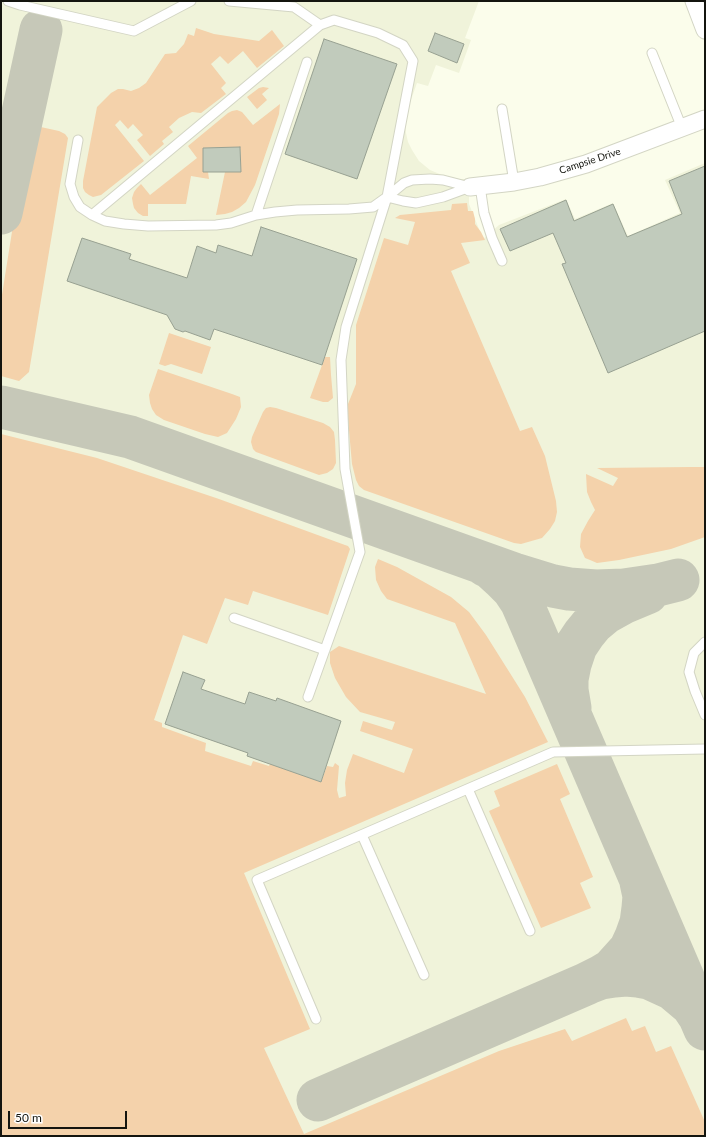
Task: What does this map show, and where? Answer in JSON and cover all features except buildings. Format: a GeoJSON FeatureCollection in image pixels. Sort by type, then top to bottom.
{"type":"FeatureCollection","features":[{"type":"Feature","properties":{"kind":"street"},"geometry":{"type":"LineString","coordinates":[[694,1],[705,30]]}},
{"type":"Feature","properties":{"kind":"street","name":"Campsie Drive"},"geometry":{"type":"LineString","coordinates":[[475,186],[514,182],[540,177],[586,164],[705,119]]}},
{"type":"Feature","properties":{"kind":"lane"},"geometry":{"type":"LineString","coordinates":[[8,1],[134,31],[191,1]]}},
{"type":"Feature","properties":{"kind":"lane"},"geometry":{"type":"LineString","coordinates":[[229,1],[294,7],[320,25]]}},
{"type":"Feature","properties":{"kind":"lane"},"geometry":{"type":"LineString","coordinates":[[92,216],[320,25],[334,20],[378,33],[404,45],[413,61],[387,197],[346,327],[341,360],[345,469],[360,552],[308,697]]}},
{"type":"Feature","properties":{"kind":"lane"},"geometry":{"type":"LineString","coordinates":[[652,53],[682,128]]}},
{"type":"Feature","properties":{"kind":"lane"},"geometry":{"type":"LineString","coordinates":[[256,215],[307,62]]}},
{"type":"Feature","properties":{"kind":"lane"},"geometry":{"type":"LineString","coordinates":[[502,109],[514,182]]}},
{"type":"Feature","properties":{"kind":"lane"},"geometry":{"type":"LineString","coordinates":[[78,140],[70,184],[74,197],[80,207],[92,216],[105,221],[148,226],[216,225],[231,223],[256,215],[297,210],[349,209],[373,206],[404,183],[412,180],[443,180],[475,186]]}},
{"type":"Feature","properties":{"kind":"lane"},"geometry":{"type":"LineString","coordinates":[[387,197],[416,203],[443,197],[475,186]]}},
{"type":"Feature","properties":{"kind":"lane"},"geometry":{"type":"LineString","coordinates":[[475,186],[492,238],[502,261]]}},
{"type":"Feature","properties":{"kind":"lane"},"geometry":{"type":"LineString","coordinates":[[234,618],[326,650]]}},
{"type":"Feature","properties":{"kind":"lane"},"geometry":{"type":"LineString","coordinates":[[705,642],[694,653],[689,672],[705,715]]}},
{"type":"Feature","properties":{"kind":"lane"},"geometry":{"type":"LineString","coordinates":[[316,1019],[258,880],[553,752],[705,749]]}},
{"type":"Feature","properties":{"kind":"lane"},"geometry":{"type":"LineString","coordinates":[[468,788],[530,931]]}},
{"type":"Feature","properties":{"kind":"lane"},"geometry":{"type":"LineString","coordinates":[[362,835],[424,975]]}},
{"type":"Feature","properties":{"kind":"shaded area"},"geometry":{"type":"Polygon","coordinates":[[[1,1],[479,1],[465,38],[471,40],[459,73],[436,65],[428,86],[417,83],[405,121],[408,142],[419,161],[430,170],[442,175],[459,179],[469,179],[469,204],[483,239],[499,225],[566,199],[575,219],[613,203],[628,236],[680,213],[665,180],[705,163],[705,1136],[1,1136],[1,1]]]}},
{"type":"Feature","properties":{"kind":"shaded area"},"geometry":{"type":"Polygon","coordinates":[[[196,28],[214,34],[259,41],[272,30],[284,46],[257,68],[243,51],[228,64],[220,56],[211,64],[226,83],[221,88],[226,94],[201,113],[192,112],[179,118],[169,127],[173,132],[162,141],[164,144],[150,156],[137,140],[143,135],[133,124],[128,129],[120,120],[115,125],[144,161],[101,195],[93,197],[89,195],[83,188],[83,181],[97,107],[111,93],[118,89],[131,91],[146,83],[165,54],[176,53],[184,44],[188,34],[194,36],[196,28]]]}},
{"type":"Feature","properties":{"kind":"shaded area"},"geometry":{"type":"Polygon","coordinates":[[[259,88],[269,88],[262,94],[267,100],[257,109],[247,97],[259,88]]]}},
{"type":"Feature","properties":{"kind":"shaded area"},"geometry":{"type":"Polygon","coordinates":[[[280,104],[279,114],[255,185],[246,202],[239,208],[232,212],[216,215],[225,172],[241,172],[240,147],[203,148],[203,172],[208,172],[209,179],[191,176],[186,204],[148,204],[148,216],[143,216],[134,208],[132,198],[137,188],[141,184],[150,195],[197,158],[188,146],[228,113],[237,110],[242,112],[253,125],[280,104]]]}},
{"type":"Feature","properties":{"kind":"shaded area"},"geometry":{"type":"Polygon","coordinates":[[[32,126],[59,131],[65,134],[68,138],[29,372],[19,381],[1,376],[1,301],[28,131],[32,126]]]}},
{"type":"Feature","properties":{"kind":"shaded area"},"geometry":{"type":"Polygon","coordinates":[[[467,203],[468,211],[473,211],[475,224],[485,240],[461,243],[470,263],[451,271],[520,431],[532,427],[545,456],[556,501],[557,512],[555,521],[550,529],[542,538],[521,544],[514,543],[364,490],[359,486],[356,480],[352,464],[347,408],[356,384],[356,325],[384,238],[408,245],[415,222],[395,218],[400,215],[451,210],[452,204],[467,203]]]}},
{"type":"Feature","properties":{"kind":"shaded area"},"geometry":{"type":"Polygon","coordinates":[[[169,333],[211,347],[202,374],[171,364],[165,366],[159,364],[169,333]]]}},
{"type":"Feature","properties":{"kind":"shaded area"},"geometry":{"type":"Polygon","coordinates":[[[325,357],[330,357],[333,398],[328,402],[310,398],[325,357]]]}},
{"type":"Feature","properties":{"kind":"shaded area"},"geometry":{"type":"Polygon","coordinates":[[[158,369],[240,397],[241,407],[236,419],[227,433],[218,437],[205,434],[164,420],[156,415],[152,409],[149,395],[158,369]]]}},
{"type":"Feature","properties":{"kind":"shaded area"},"geometry":{"type":"Polygon","coordinates":[[[270,407],[323,423],[330,427],[334,432],[335,440],[336,463],[333,469],[327,473],[319,475],[256,452],[253,449],[251,442],[252,437],[263,412],[266,408],[270,407]]]}},
{"type":"Feature","properties":{"kind":"shaded area"},"geometry":{"type":"Polygon","coordinates":[[[1,434],[97,458],[219,499],[348,546],[350,549],[328,615],[253,591],[248,605],[225,598],[207,644],[183,635],[154,720],[162,723],[162,727],[206,743],[205,751],[251,766],[253,761],[269,766],[270,764],[321,782],[327,766],[333,767],[335,763],[339,766],[337,790],[339,798],[346,796],[345,783],[347,770],[353,754],[404,773],[413,749],[360,731],[363,721],[392,730],[395,722],[360,712],[346,697],[335,678],[330,663],[330,652],[339,646],[486,694],[455,623],[387,599],[376,580],[375,567],[378,559],[397,567],[451,597],[469,612],[486,635],[525,697],[548,742],[244,873],[310,1029],[264,1048],[304,1134],[499,1051],[565,1029],[572,1041],[626,1018],[632,1031],[645,1026],[656,1052],[671,1046],[705,1122],[705,1136],[1,1136],[1,434]]]}},
{"type":"Feature","properties":{"kind":"shaded area"},"geometry":{"type":"Polygon","coordinates":[[[705,467],[705,537],[671,549],[619,560],[597,563],[585,558],[580,547],[581,534],[595,510],[587,492],[586,474],[613,486],[618,478],[597,468],[705,467]]]}},
{"type":"Feature","properties":{"kind":"shaded area"},"geometry":{"type":"Polygon","coordinates":[[[557,764],[570,794],[560,799],[593,877],[580,883],[591,908],[541,928],[489,811],[500,806],[494,791],[557,764]]]}},
{"type":"Feature","properties":{"kind":"taxiway"},"geometry":{"type":"LineString","coordinates":[[1,213],[41,30]]}},
{"type":"Feature","properties":{"kind":"taxiway"},"geometry":{"type":"LineString","coordinates":[[1,407],[130,437],[514,574],[553,586],[596,591],[624,590],[658,585],[678,580]]}},
{"type":"Feature","properties":{"kind":"taxiway"},"geometry":{"type":"LineString","coordinates":[[485,565],[491,568],[502,578],[513,589],[521,601],[705,1029]]}},
{"type":"Feature","properties":{"kind":"taxiway"},"geometry":{"type":"LineString","coordinates":[[570,708],[567,679],[576,646],[584,634],[593,623],[605,613],[623,603],[647,593]]}},
{"type":"Feature","properties":{"kind":"taxiway"},"geometry":{"type":"LineString","coordinates":[[318,1100],[586,984],[612,970],[630,950],[641,923],[644,896],[641,882]]}},
{"type":"Feature","properties":{"kind":"taxiway"},"geometry":{"type":"LineString","coordinates":[[588,983],[601,978],[626,975],[649,978],[673,989],[692,1005],[698,1014]]}}]}
